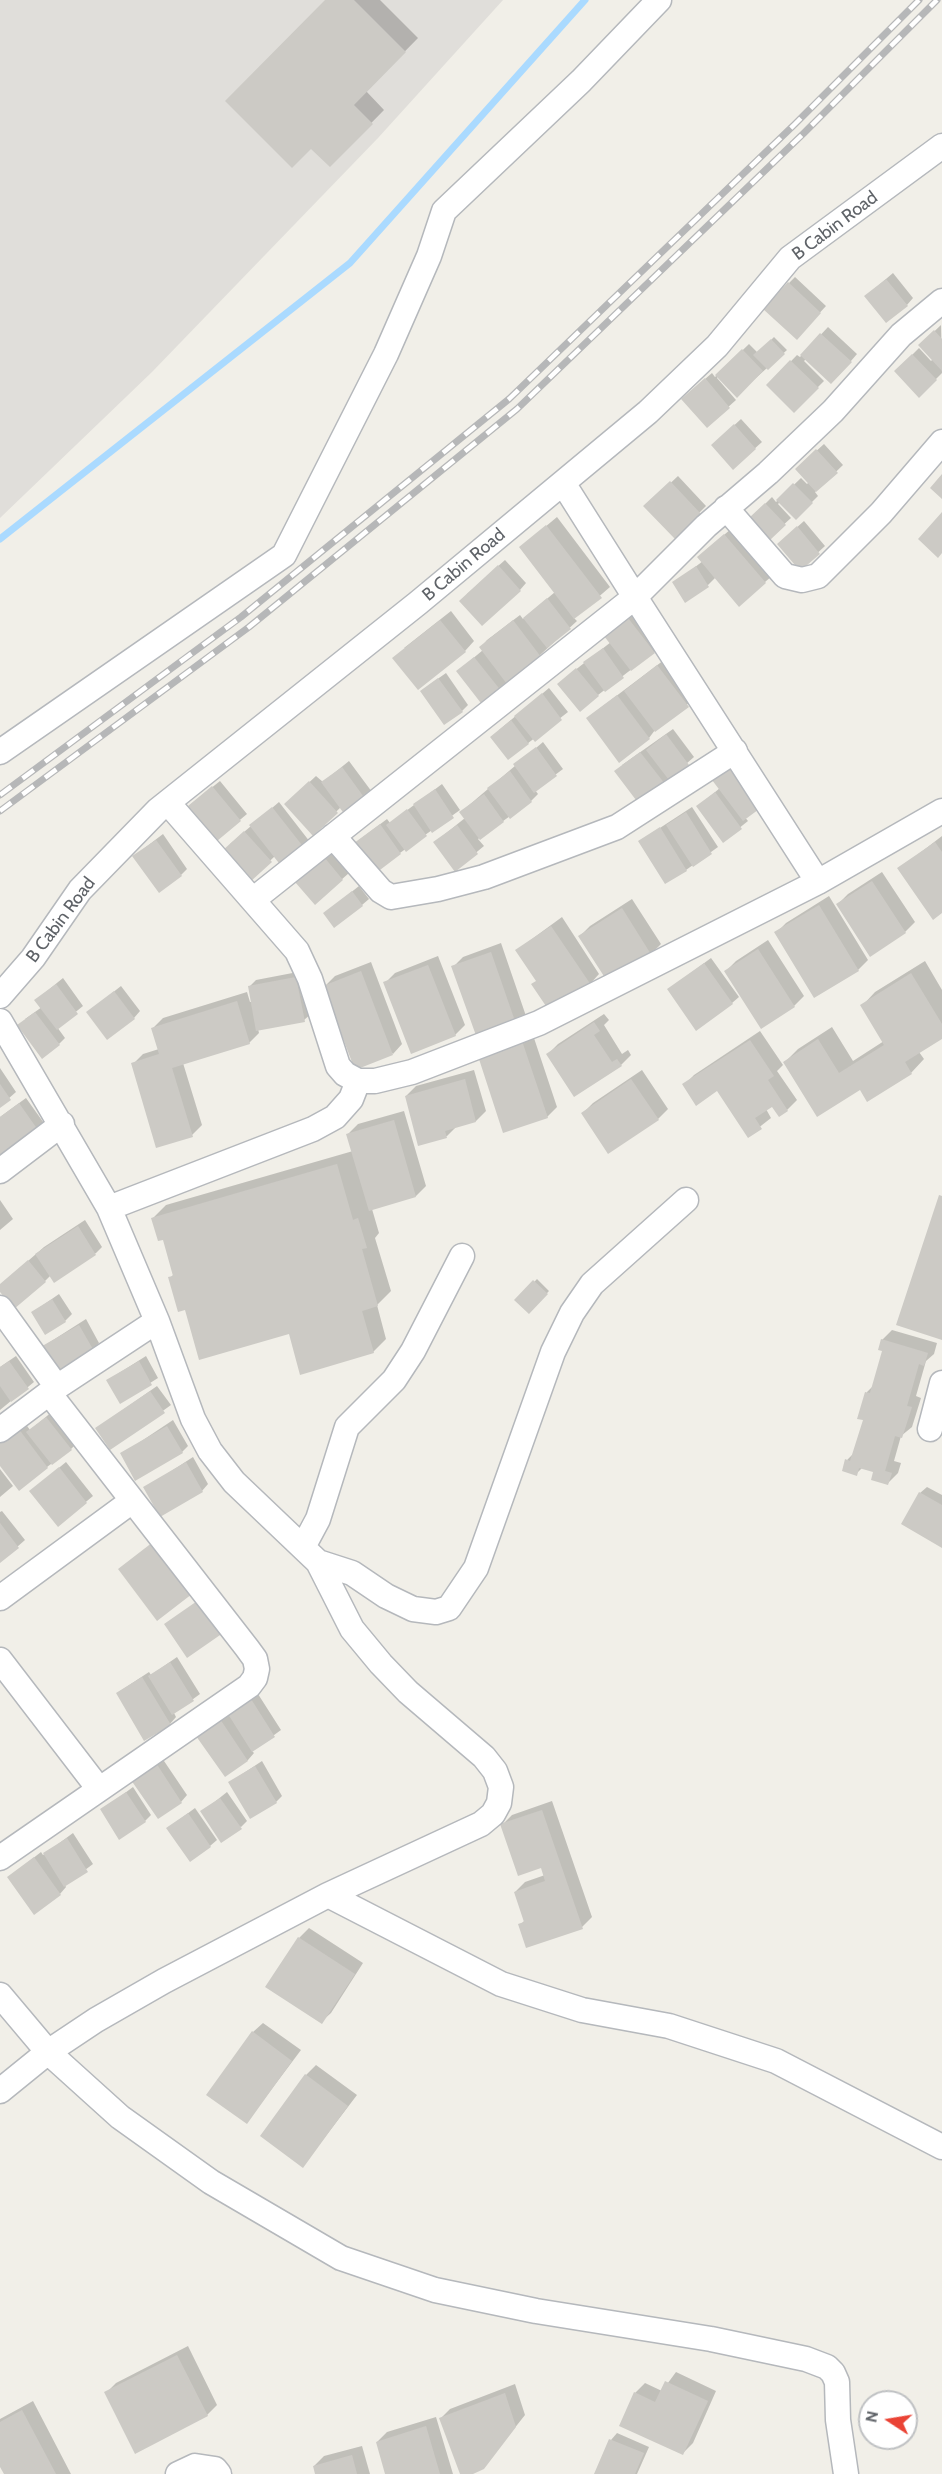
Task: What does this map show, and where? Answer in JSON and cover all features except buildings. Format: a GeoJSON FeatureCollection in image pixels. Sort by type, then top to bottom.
{"type":"FeatureCollection","features":[{"type":"Feature","properties":{"kind":"street"},"geometry":{"type":"LineString","coordinates":[[0,752],[284,555],[386,354],[429,256],[444,211],[581,81],[659,0]]}},
{"type":"Feature","properties":{"kind":"street","name":"B Cabin Road"},"geometry":{"type":"LineString","coordinates":[[0,996],[33,958],[80,890],[168,803],[418,603],[648,412],[717,346],[790,258],[942,146]]}},
{"type":"Feature","properties":{"kind":"street"},"geometry":{"type":"LineString","coordinates":[[254,899],[635,597],[726,508],[833,411],[900,335],[942,301]]}},
{"type":"Feature","properties":{"kind":"street"},"geometry":{"type":"LineString","coordinates":[[726,508],[785,576],[802,580],[819,576],[881,513],[942,442]]}},
{"type":"Feature","properties":{"kind":"street"},"geometry":{"type":"LineString","coordinates":[[563,483],[818,882]]}},
{"type":"Feature","properties":{"kind":"street"},"geometry":{"type":"LineString","coordinates":[[333,836],[381,891],[391,897],[438,889],[484,877],[616,827],[735,751]]}},
{"type":"Feature","properties":{"kind":"street"},"geometry":{"type":"LineString","coordinates":[[168,803],[297,951],[310,979],[338,1066],[345,1074],[358,1081],[375,1081],[412,1072],[539,1023],[818,882],[942,811]]}},
{"type":"Feature","properties":{"kind":"street"},"geometry":{"type":"LineString","coordinates":[[0,1021],[109,1208],[157,1321],[193,1419],[210,1451],[234,1482],[311,1555],[352,1629],[381,1664],[408,1692],[470,1743],[495,1771],[501,1787],[499,1803],[493,1814],[481,1824],[328,1895],[164,1981],[48,2052],[0,2091]]}},
{"type":"Feature","properties":{"kind":"street"},"geometry":{"type":"LineString","coordinates":[[109,1208],[313,1129],[334,1117],[346,1105],[358,1081]]}},
{"type":"Feature","properties":{"kind":"street"},"geometry":{"type":"LineString","coordinates":[[0,1171],[62,1124]]}},
{"type":"Feature","properties":{"kind":"street"},"geometry":{"type":"LineString","coordinates":[[311,1555],[352,1573],[392,1600],[413,1609],[436,1612],[449,1608],[476,1568],[553,1352],[572,1313],[592,1284],[686,1200]]}},
{"type":"Feature","properties":{"kind":"street"},"geometry":{"type":"LineString","coordinates":[[311,1555],[318,1519],[347,1427],[394,1380],[413,1351],[462,1256]]}},
{"type":"Feature","properties":{"kind":"street"},"geometry":{"type":"LineString","coordinates":[[0,1308],[53,1390],[132,1501],[247,1648],[255,1659],[257,1669],[255,1678],[249,1686],[0,1857]]}},
{"type":"Feature","properties":{"kind":"street"},"geometry":{"type":"LineString","coordinates":[[0,1430],[53,1390],[157,1321]]}},
{"type":"Feature","properties":{"kind":"street"},"geometry":{"type":"LineString","coordinates":[[930,1429],[942,1383]]}},
{"type":"Feature","properties":{"kind":"street"},"geometry":{"type":"LineString","coordinates":[[0,1598],[132,1501]]}},
{"type":"Feature","properties":{"kind":"street"},"geometry":{"type":"LineString","coordinates":[[0,1660],[99,1789]]}},
{"type":"Feature","properties":{"kind":"street"},"geometry":{"type":"LineString","coordinates":[[328,1895],[501,1984],[582,2010],[669,2026],[776,2061],[942,2146]]}},
{"type":"Feature","properties":{"kind":"street"},"geometry":{"type":"LineString","coordinates":[[0,1995],[48,2052],[120,2117],[211,2182],[341,2258],[435,2290],[536,2311],[711,2339],[806,2359],[827,2367],[837,2382],[838,2420],[846,2474]]}},
{"type":"Feature","properties":{"kind":"street"},"geometry":{"type":"LineString","coordinates":[[178,2474],[195,2466],[215,2469],[219,2474]]}},
{"type":"Feature","properties":{"kind":"shaded area"},"geometry":{"type":"Polygon","coordinates":[[[0,0],[503,0],[378,138],[152,372],[0,518],[0,0]]]}},
{"type":"Feature","properties":{"kind":"waterway"},"geometry":{"type":"LineString","coordinates":[[0,539],[350,263],[585,0]]}},
{"type":"Feature","properties":{"kind":"railway"},"geometry":{"type":"LineString","coordinates":[[0,795],[241,617],[509,399],[795,124],[919,0]]}},
{"type":"Feature","properties":{"kind":"railway"},"geometry":{"type":"LineString","coordinates":[[0,811],[249,627],[517,409],[804,133],[937,0]]}}]}
